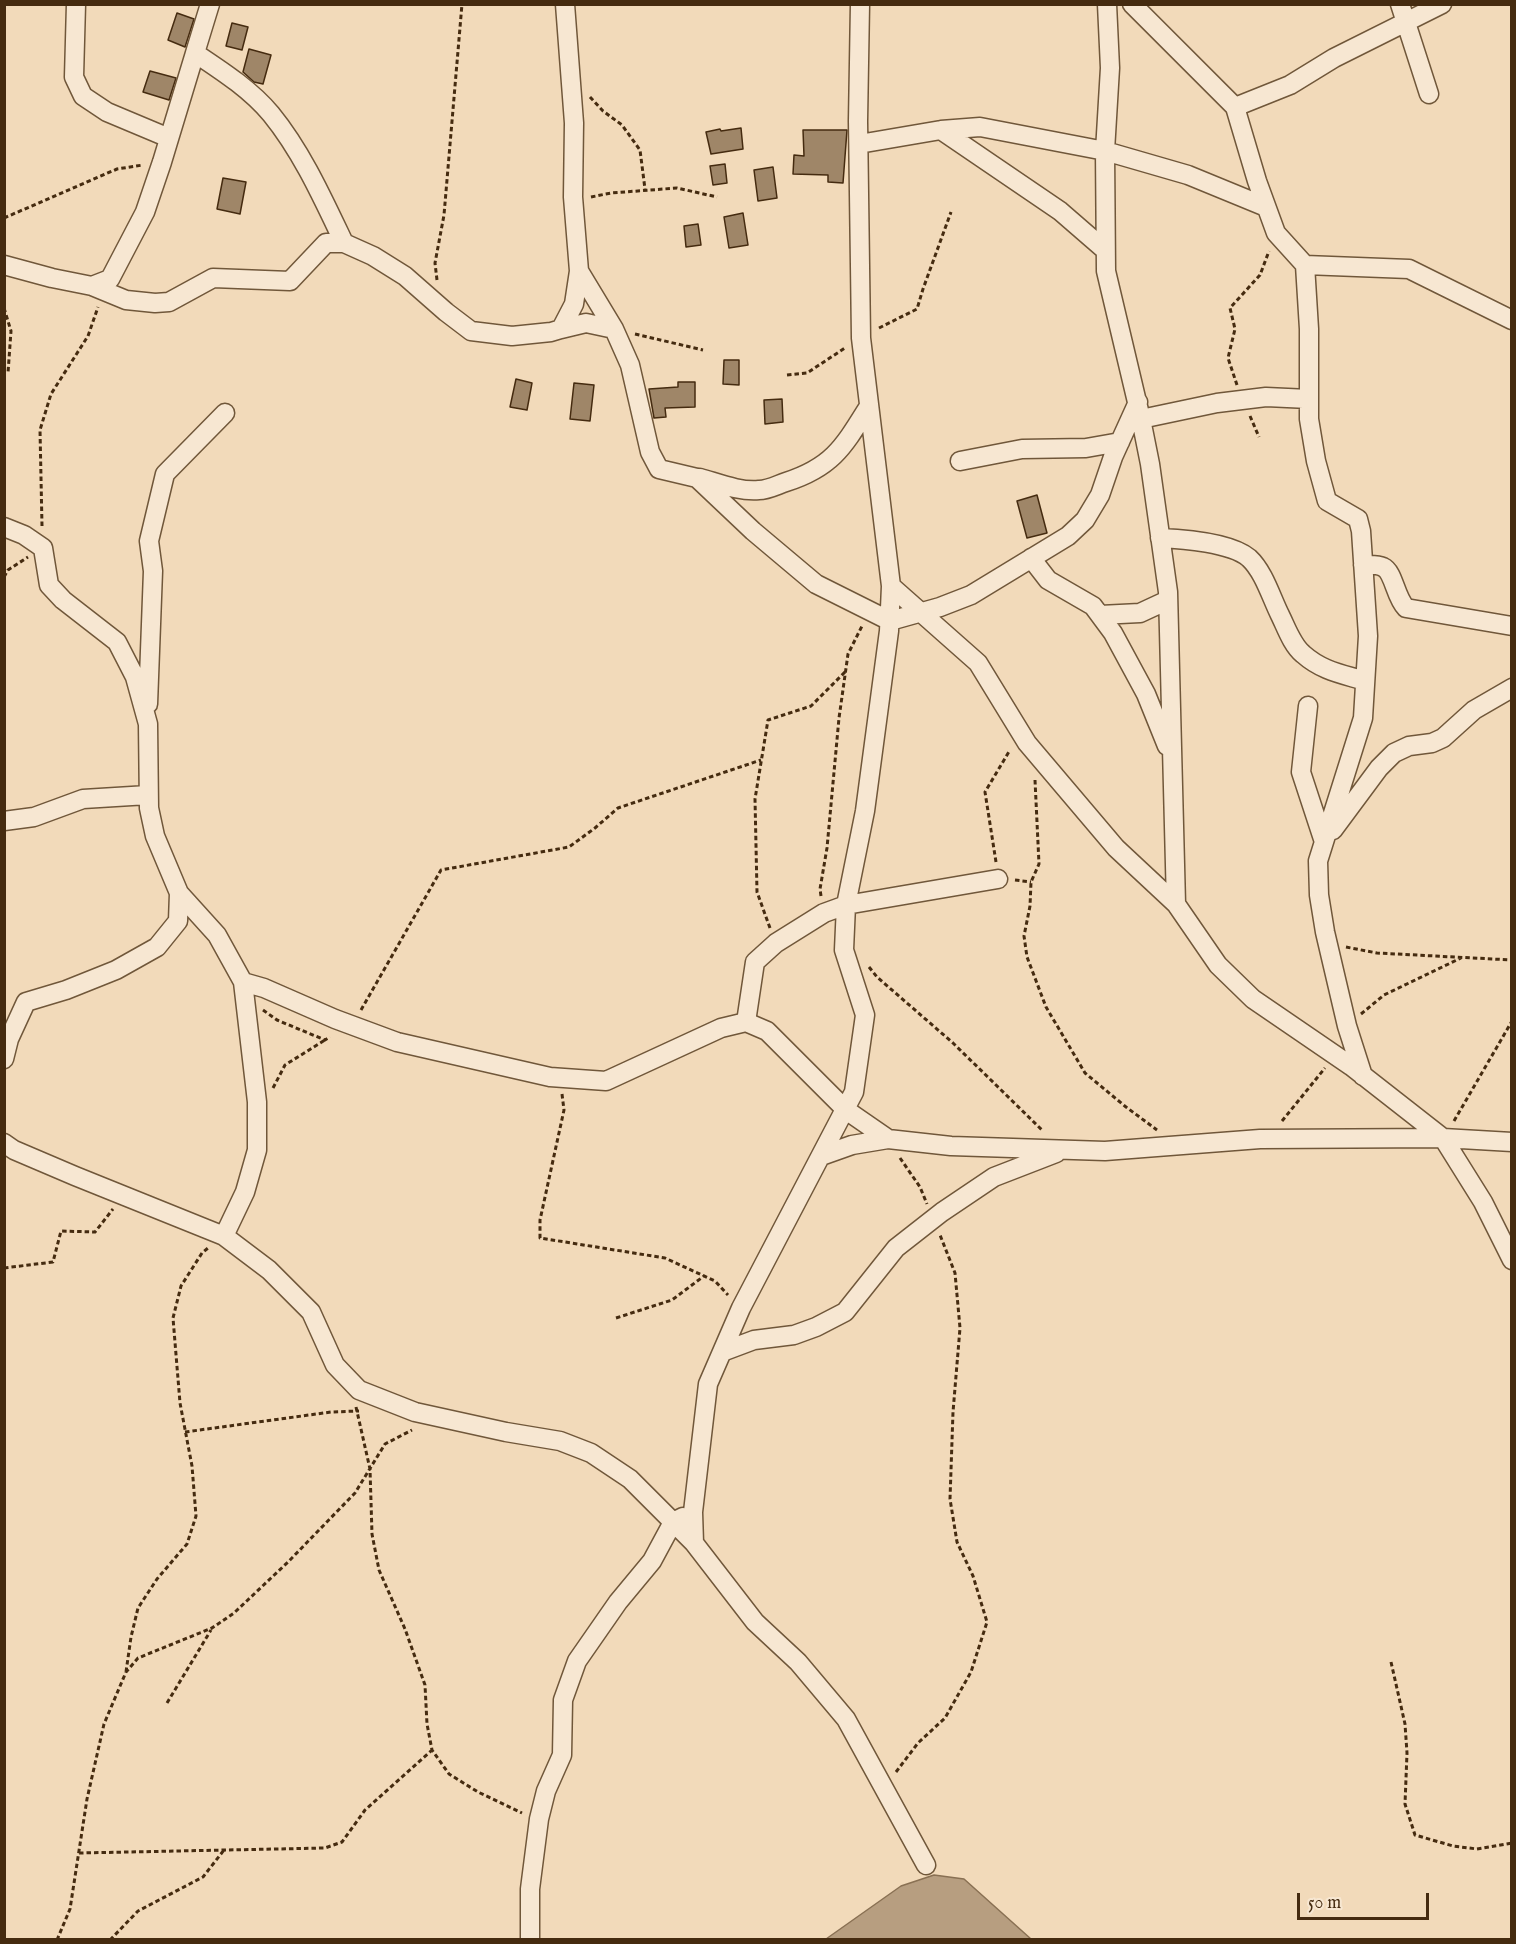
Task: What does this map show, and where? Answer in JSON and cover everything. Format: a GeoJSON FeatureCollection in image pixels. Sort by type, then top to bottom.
{"type":"FeatureCollection","features":[{"type":"Feature","properties":{"kind":"street"},"geometry":{"type":"LineString","coordinates":[[76,4],[74,77],[83,96],[107,112],[170,138]]}},
{"type":"Feature","properties":{"kind":"street"},"geometry":{"type":"LineString","coordinates":[[98,289],[110,279],[145,212],[210,4]]}},
{"type":"Feature","properties":{"kind":"street"},"geometry":{"type":"LineString","coordinates":[[561,329],[574,304],[579,271],[574,206],[574,123],[565,4]]}},
{"type":"Feature","properties":{"kind":"street"},"geometry":{"type":"LineString","coordinates":[[694,1543],[693,1512],[708,1384],[741,1308],[854,1092],[865,1015],[844,950],[846,905],[865,811],[890,621],[891,586],[861,338],[860,4]]}},
{"type":"Feature","properties":{"kind":"street"},"geometry":{"type":"LineString","coordinates":[[1107,4],[1110,68],[1105,151],[1106,271],[1139,410],[1168,600],[1176,904]]}},
{"type":"Feature","properties":{"kind":"street"},"geometry":{"type":"LineString","coordinates":[[1132,4],[1235,106],[1257,181],[1276,233],[1305,265],[1309,329],[1309,419],[1316,461],[1327,501],[1358,519],[1361,531],[1368,636],[1363,718],[1318,861],[1319,895],[1328,943],[1347,1026],[1363,1076]]}},
{"type":"Feature","properties":{"kind":"street"},"geometry":{"type":"LineString","coordinates":[[1235,106],[1290,85],[1402,13],[1442,4]]}},
{"type":"Feature","properties":{"kind":"street"},"geometry":{"type":"LineString","coordinates":[[1402,13],[1429,94]]}},
{"type":"Feature","properties":{"kind":"street"},"geometry":{"type":"LineString","coordinates":[[195,53],[231,77],[270,114],[294,146],[344,243]]}},
{"type":"Feature","properties":{"kind":"street"},"geometry":{"type":"LineString","coordinates":[[859,144],[941,130],[980,127],[1105,151],[1188,175],[1266,207]]}},
{"type":"Feature","properties":{"kind":"street"},"geometry":{"type":"LineString","coordinates":[[941,130],[1060,211],[1105,250]]}},
{"type":"Feature","properties":{"kind":"street"},"geometry":{"type":"LineString","coordinates":[[4,266],[98,289],[126,300],[156,303],[168,302],[213,278],[290,281],[326,243],[344,243],[373,256],[405,276],[471,331],[512,336],[550,332],[586,323],[614,328]]}},
{"type":"Feature","properties":{"kind":"street"},"geometry":{"type":"LineString","coordinates":[[1305,265],[1409,269],[1512,320]]}},
{"type":"Feature","properties":{"kind":"street"},"geometry":{"type":"LineString","coordinates":[[579,271],[614,328],[630,365],[650,452],[659,469],[741,489],[760,490],[798,478],[821,466],[842,449],[869,406]]}},
{"type":"Feature","properties":{"kind":"street"},"geometry":{"type":"LineString","coordinates":[[1139,410],[1266,397],[1309,399]]}},
{"type":"Feature","properties":{"kind":"street"},"geometry":{"type":"LineString","coordinates":[[697,478],[753,531],[816,584],[890,621],[971,595],[1068,536],[1085,520],[1100,495],[1120,442],[1139,410]]}},
{"type":"Feature","properties":{"kind":"street"},"geometry":{"type":"LineString","coordinates":[[224,1236],[245,1192],[257,1150],[257,1102],[243,982],[217,934],[179,893],[155,836],[148,795],[148,724],[153,571],[149,541],[165,474],[225,413]]}},
{"type":"Feature","properties":{"kind":"street"},"geometry":{"type":"LineString","coordinates":[[960,461],[1022,449],[1086,448],[1120,442]]}},
{"type":"Feature","properties":{"kind":"street"},"geometry":{"type":"LineString","coordinates":[[4,527],[24,535],[43,548],[49,585],[63,600],[117,642],[135,677],[148,724]]}},
{"type":"Feature","properties":{"kind":"street"},"geometry":{"type":"LineString","coordinates":[[1160,538],[1195,539],[1248,558],[1260,573],[1287,631],[1301,652],[1321,668],[1365,681]]}},
{"type":"Feature","properties":{"kind":"street"},"geometry":{"type":"LineString","coordinates":[[1031,558],[1048,580],[1093,606],[1113,633],[1146,694],[1172,757]]}},
{"type":"Feature","properties":{"kind":"street"},"geometry":{"type":"LineString","coordinates":[[1363,565],[1381,566],[1389,571],[1400,602],[1406,608],[1512,626]]}},
{"type":"Feature","properties":{"kind":"street"},"geometry":{"type":"LineString","coordinates":[[891,586],[978,663],[1034,751],[1116,848],[1176,904],[1218,965],[1253,999],[1363,1076],[1443,1138],[1483,1202],[1512,1260]]}},
{"type":"Feature","properties":{"kind":"street"},"geometry":{"type":"LineString","coordinates":[[1100,615],[1140,613],[1168,600]]}},
{"type":"Feature","properties":{"kind":"street"},"geometry":{"type":"LineString","coordinates":[[1324,842],[1379,768],[1394,753],[1409,746],[1432,743],[1443,738],[1474,710],[1512,688]]}},
{"type":"Feature","properties":{"kind":"street"},"geometry":{"type":"LineString","coordinates":[[1308,706],[1301,772],[1324,842]]}},
{"type":"Feature","properties":{"kind":"street"},"geometry":{"type":"LineString","coordinates":[[4,821],[34,817],[83,799],[148,795]]}},
{"type":"Feature","properties":{"kind":"street"},"geometry":{"type":"LineString","coordinates":[[746,1022],[755,962],[776,943],[824,913],[846,905],[998,879]]}},
{"type":"Feature","properties":{"kind":"street"},"geometry":{"type":"LineString","coordinates":[[4,1059],[9,1039],[26,1002],[66,990],[116,970],[157,947],[178,921],[179,893]]}},
{"type":"Feature","properties":{"kind":"street"},"geometry":{"type":"LineString","coordinates":[[243,982],[264,988],[397,1042],[550,1077],[606,1081],[721,1028],[746,1022],[767,1031],[846,1110],[888,1139]]}},
{"type":"Feature","properties":{"kind":"street"},"geometry":{"type":"LineString","coordinates":[[821,1156],[852,1144],[888,1139],[951,1146],[1105,1151],[1260,1138],[1443,1138],[1512,1142]]}},
{"type":"Feature","properties":{"kind":"street"},"geometry":{"type":"LineString","coordinates":[[4,1143],[14,1150],[224,1236],[269,1270],[311,1312],[335,1365],[359,1390],[416,1412],[506,1432],[560,1441],[591,1454],[630,1479],[694,1543],[755,1622],[798,1662],[846,1719],[926,1865]]}},
{"type":"Feature","properties":{"kind":"street"},"geometry":{"type":"LineString","coordinates":[[722,1352],[754,1340],[794,1335],[845,1312],[896,1248],[934,1219],[994,1177],[1063,1150]]}},
{"type":"Feature","properties":{"kind":"street"},"geometry":{"type":"LineString","coordinates":[[530,1940],[530,1889],[539,1819],[546,1791],[562,1755],[563,1700],[577,1661],[618,1602],[652,1561],[673,1522],[693,1512]]}},
{"type":"Feature","properties":{"kind":"path"},"geometry":{"type":"LineString","coordinates":[[437,282],[435,263],[444,215],[462,4]]}},
{"type":"Feature","properties":{"kind":"path"},"geometry":{"type":"LineString","coordinates":[[571,76],[603,111],[622,125],[640,150],[645,190]]}},
{"type":"Feature","properties":{"kind":"path"},"geometry":{"type":"LineString","coordinates":[[4,218],[117,169],[162,162]]}},
{"type":"Feature","properties":{"kind":"path"},"geometry":{"type":"LineString","coordinates":[[574,206],[591,197],[645,190],[677,188],[717,197]]}},
{"type":"Feature","properties":{"kind":"path"},"geometry":{"type":"LineString","coordinates":[[786,375],[807,373],[861,338],[917,309],[951,212]]}},
{"type":"Feature","properties":{"kind":"path"},"geometry":{"type":"LineString","coordinates":[[1260,437],[1243,400],[1228,358],[1234,329],[1230,308],[1260,275],[1276,233]]}},
{"type":"Feature","properties":{"kind":"path"},"geometry":{"type":"LineString","coordinates":[[4,577],[8,570],[43,548],[39,430],[51,394],[88,336],[98,289]]}},
{"type":"Feature","properties":{"kind":"path"},"geometry":{"type":"LineString","coordinates":[[4,308],[11,331],[8,373]]}},
{"type":"Feature","properties":{"kind":"path"},"geometry":{"type":"LineString","coordinates":[[614,328],[703,350]]}},
{"type":"Feature","properties":{"kind":"path"},"geometry":{"type":"LineString","coordinates":[[824,913],[820,889],[827,848],[845,671],[848,654],[870,611]]}},
{"type":"Feature","properties":{"kind":"path"},"geometry":{"type":"LineString","coordinates":[[776,943],[757,892],[755,799],[768,720],[811,706],[845,671]]}},
{"type":"Feature","properties":{"kind":"path"},"geometry":{"type":"LineString","coordinates":[[1021,733],[985,792],[998,879],[1031,882]]}},
{"type":"Feature","properties":{"kind":"path"},"geometry":{"type":"LineString","coordinates":[[1034,751],[1039,864],[1031,882],[1030,906],[1024,936],[1027,957],[1046,1007],[1085,1073],[1178,1145]]}},
{"type":"Feature","properties":{"kind":"path"},"geometry":{"type":"LineString","coordinates":[[351,1025],[441,870],[569,847],[618,808],[761,760]]}},
{"type":"Feature","properties":{"kind":"path"},"geometry":{"type":"LineString","coordinates":[[1328,943],[1377,953],[1512,960]]}},
{"type":"Feature","properties":{"kind":"path"},"geometry":{"type":"LineString","coordinates":[[863,960],[877,977],[953,1043],[1063,1150]]}},
{"type":"Feature","properties":{"kind":"path"},"geometry":{"type":"LineString","coordinates":[[1443,1138],[1512,1021]]}},
{"type":"Feature","properties":{"kind":"path"},"geometry":{"type":"LineString","coordinates":[[273,1089],[285,1065],[325,1040]]}},
{"type":"Feature","properties":{"kind":"path"},"geometry":{"type":"LineString","coordinates":[[559,1077],[564,1110],[540,1220],[540,1238],[665,1258],[715,1281],[741,1308]]}},
{"type":"Feature","properties":{"kind":"path"},"geometry":{"type":"LineString","coordinates":[[884,1788],[918,1743],[945,1718],[971,1672],[987,1622],[973,1576],[957,1542],[950,1499],[953,1412],[960,1328],[955,1273],[920,1187],[888,1139]]}},
{"type":"Feature","properties":{"kind":"path"},"geometry":{"type":"LineString","coordinates":[[4,1268],[53,1262],[61,1231],[95,1232],[124,1196]]}},
{"type":"Feature","properties":{"kind":"path"},"geometry":{"type":"LineString","coordinates":[[57,1940],[70,1909],[87,1799],[104,1724],[126,1672],[138,1608],[157,1579],[187,1544],[196,1516],[192,1466],[180,1403],[173,1318],[181,1286],[202,1253],[224,1236]]}},
{"type":"Feature","properties":{"kind":"path"},"geometry":{"type":"LineString","coordinates":[[616,1317],[672,1300],[704,1276]]}},
{"type":"Feature","properties":{"kind":"path"},"geometry":{"type":"LineString","coordinates":[[185,1432],[332,1412],[358,1411],[382,1399]]}},
{"type":"Feature","properties":{"kind":"path"},"geometry":{"type":"LineString","coordinates":[[353,1402],[358,1411],[370,1469],[372,1534],[379,1570],[405,1629],[425,1685],[427,1724],[432,1750],[449,1774],[478,1792],[516,1811],[539,1819]]}},
{"type":"Feature","properties":{"kind":"path"},"geometry":{"type":"LineString","coordinates":[[126,1672],[138,1658],[212,1628],[234,1613],[288,1562],[355,1492],[386,1444],[437,1417]]}},
{"type":"Feature","properties":{"kind":"path"},"geometry":{"type":"LineString","coordinates":[[167,1703],[212,1628]]}},
{"type":"Feature","properties":{"kind":"path"},"geometry":{"type":"LineString","coordinates":[[1391,1662],[1405,1724],[1407,1753],[1405,1804],[1415,1835],[1453,1846],[1477,1849],[1512,1843]]}},
{"type":"Feature","properties":{"kind":"path"},"geometry":{"type":"LineString","coordinates":[[78,1853],[325,1848],[342,1842],[364,1810],[432,1750]]}},
{"type":"Feature","properties":{"kind":"path"},"geometry":{"type":"LineString","coordinates":[[110,1940],[138,1911],[203,1877],[224,1850]]}},
{"type":"Feature","properties":{"kind":"shaded area"},"geometry":{"type":"Polygon","coordinates":[[[934,1875],[964,1879],[1031,1939],[826,1939],[901,1886],[934,1875]]]}},
{"type":"Feature","properties":{"kind":"building"},"geometry":{"type":"Polygon","coordinates":[[[177,13],[194,19],[185,47],[168,40],[177,13]]]}},
{"type":"Feature","properties":{"kind":"building"},"geometry":{"type":"Polygon","coordinates":[[[232,23],[248,27],[242,50],[226,46],[232,23]]]}},
{"type":"Feature","properties":{"kind":"building"},"geometry":{"type":"Polygon","coordinates":[[[249,49],[271,55],[263,84],[254,82],[243,72],[249,49]]]}},
{"type":"Feature","properties":{"kind":"building"},"geometry":{"type":"Polygon","coordinates":[[[150,71],[176,78],[169,100],[143,92],[150,71]]]}},
{"type":"Feature","properties":{"kind":"building"},"geometry":{"type":"Polygon","coordinates":[[[741,128],[743,149],[711,154],[706,132],[741,128]]]}},
{"type":"Feature","properties":{"kind":"building"},"geometry":{"type":"Polygon","coordinates":[[[803,130],[847,130],[843,183],[828,182],[828,175],[793,174],[794,155],[804,156],[803,130]]]}},
{"type":"Feature","properties":{"kind":"building"},"geometry":{"type":"Polygon","coordinates":[[[725,164],[727,183],[713,185],[710,166],[725,164]]]}},
{"type":"Feature","properties":{"kind":"building"},"geometry":{"type":"Polygon","coordinates":[[[773,167],[777,198],[758,201],[754,170],[773,167]]]}},
{"type":"Feature","properties":{"kind":"building"},"geometry":{"type":"Polygon","coordinates":[[[223,178],[246,182],[240,214],[217,209],[223,178]]]}},
{"type":"Feature","properties":{"kind":"building"},"geometry":{"type":"Polygon","coordinates":[[[743,213],[748,245],[729,248],[724,217],[743,213]]]}},
{"type":"Feature","properties":{"kind":"building"},"geometry":{"type":"Polygon","coordinates":[[[698,224],[701,245],[686,247],[684,226],[698,224]]]}},
{"type":"Feature","properties":{"kind":"building"},"geometry":{"type":"Polygon","coordinates":[[[724,360],[739,360],[739,385],[723,384],[724,360]]]}},
{"type":"Feature","properties":{"kind":"building"},"geometry":{"type":"Polygon","coordinates":[[[516,379],[532,383],[527,410],[510,407],[516,379]]]}},
{"type":"Feature","properties":{"kind":"building"},"geometry":{"type":"Polygon","coordinates":[[[678,382],[695,382],[695,407],[665,408],[666,417],[654,418],[649,389],[678,387],[678,382]]]}},
{"type":"Feature","properties":{"kind":"building"},"geometry":{"type":"Polygon","coordinates":[[[574,383],[594,385],[590,421],[570,419],[574,383]]]}},
{"type":"Feature","properties":{"kind":"building"},"geometry":{"type":"Polygon","coordinates":[[[782,399],[783,422],[765,424],[764,400],[782,399]]]}},
{"type":"Feature","properties":{"kind":"building"},"geometry":{"type":"Polygon","coordinates":[[[1037,495],[1047,533],[1027,538],[1017,501],[1037,495]]]}}]}
